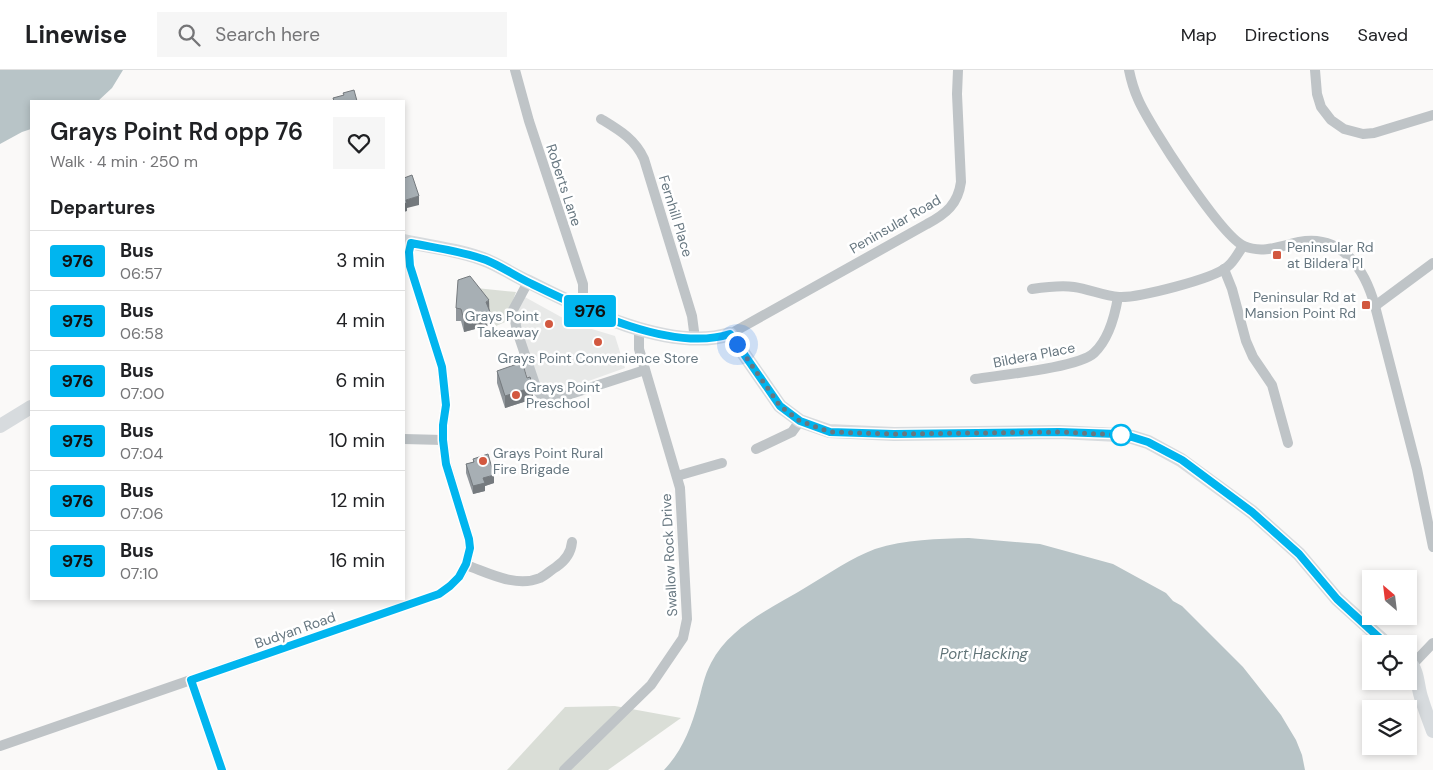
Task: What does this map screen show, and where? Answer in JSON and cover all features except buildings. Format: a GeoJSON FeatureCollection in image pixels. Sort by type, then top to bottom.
{"type":"FeatureCollection","features":[{"type":"Feature","properties":{"kind":"street","name":"Roberts Lane"},"geometry":{"type":"LineString","coordinates":[[514,70],[583,284],[583,309]]}},
{"type":"Feature","properties":{"kind":"street","name":"Peninsular Road"},"geometry":{"type":"LineString","coordinates":[[730,334],[920,229],[939,218],[953,205],[962,182],[957,94],[958,70]]}},
{"type":"Feature","properties":{"kind":"street"},"geometry":{"type":"LineString","coordinates":[[1129,70],[1138,99],[1160,139],[1227,232],[1243,246],[1272,249],[1311,241],[1334,247],[1357,263],[1371,291],[1416,469],[1433,547]]}},
{"type":"Feature","properties":{"kind":"street"},"geometry":{"type":"LineString","coordinates":[[1315,70],[1317,94],[1321,107],[1331,120],[1344,129],[1362,134],[1374,133],[1433,115]]}},
{"type":"Feature","properties":{"kind":"street","name":"Fernhill Place"},"geometry":{"type":"LineString","coordinates":[[601,119],[630,138],[644,158],[692,316],[695,339]]}},
{"type":"Feature","properties":{"kind":"street"},"geometry":{"type":"LineString","coordinates":[[572,542],[572,549],[563,563],[540,578],[521,582],[498,577],[466,564],[470,548],[468,532],[446,464],[443,440],[446,405],[442,367],[410,266],[408,242],[481,259],[583,309],[639,328],[664,335],[695,339],[708,339],[730,334],[780,406],[800,421],[830,432],[894,434],[1059,432],[1118,434],[1148,442],[1182,460],[1252,512],[1299,554],[1337,599],[1376,635]]}},
{"type":"Feature","properties":{"kind":"street"},"geometry":{"type":"LineString","coordinates":[[1032,289],[1055,286],[1074,287],[1118,297],[1147,294],[1224,269],[1243,246]]}},
{"type":"Feature","properties":{"kind":"street"},"geometry":{"type":"LineString","coordinates":[[1375,306],[1433,263]]}},
{"type":"Feature","properties":{"kind":"street"},"geometry":{"type":"LineString","coordinates":[[1224,269],[1232,289],[1248,346],[1253,357],[1272,385],[1288,443]]}},
{"type":"Feature","properties":{"kind":"street"},"geometry":{"type":"LineString","coordinates":[[528,282],[512,310],[532,376],[537,390],[542,396],[552,400],[645,370]]}},
{"type":"Feature","properties":{"kind":"street","name":"Bildera Place"},"geometry":{"type":"LineString","coordinates":[[975,379],[1064,365],[1089,356],[1103,342],[1118,297]]}},
{"type":"Feature","properties":{"kind":"street","name":"Swallow Rock Drive"},"geometry":{"type":"LineString","coordinates":[[564,770],[651,685],[683,638],[687,619],[682,505],[677,476],[639,349],[639,328]]}},
{"type":"Feature","properties":{"kind":"street"},"geometry":{"type":"LineString","coordinates":[[0,426],[30,408]]}},
{"type":"Feature","properties":{"kind":"street"},"geometry":{"type":"LineString","coordinates":[[756,450],[792,432],[800,421]]}},
{"type":"Feature","properties":{"kind":"street"},"geometry":{"type":"LineString","coordinates":[[405,439],[443,440]]}},
{"type":"Feature","properties":{"kind":"street"},"geometry":{"type":"LineString","coordinates":[[677,476],[722,463]]}},
{"type":"Feature","properties":{"kind":"street","name":"Budyan Road"},"geometry":{"type":"LineString","coordinates":[[0,746],[439,594],[454,582],[466,564]]}},
{"type":"Feature","properties":{"kind":"street"},"geometry":{"type":"LineString","coordinates":[[1417,658],[1433,643]]}},
{"type":"Feature","properties":{"kind":"street"},"geometry":{"type":"LineString","coordinates":[[191,680],[222,770]]}},
{"type":"Feature","properties":{"kind":"street"},"geometry":{"type":"LineString","coordinates":[[1417,686],[1433,731]]}},
{"type":"Feature","properties":{"kind":"shaded area"},"geometry":{"type":"Polygon","coordinates":[[[476,288],[516,292],[505,322],[496,326],[476,288]]]}},
{"type":"Feature","properties":{"kind":"shaded area"},"geometry":{"type":"Polygon","coordinates":[[[523,296],[572,323],[615,336],[625,368],[583,383],[584,387],[551,397],[539,390],[515,311],[523,296]]]}},
{"type":"Feature","properties":{"kind":"shaded area"},"geometry":{"type":"Polygon","coordinates":[[[615,706],[681,718],[608,770],[507,770],[565,707],[615,706]]]}},
{"type":"Feature","properties":{"kind":"water"},"geometry":{"type":"Polygon","coordinates":[[[0,70],[123,70],[112,88],[99,100],[30,100],[30,129],[0,144],[0,70]]]}},
{"type":"Feature","properties":{"kind":"water","name":"Port Hacking"},"geometry":{"type":"Polygon","coordinates":[[[969,538],[1040,544],[1113,564],[1166,593],[1173,601],[1182,606],[1243,667],[1281,715],[1296,740],[1305,770],[664,770],[681,747],[689,730],[711,663],[730,638],[742,627],[841,566],[875,549],[910,541],[969,538]]]}},
{"type":"Feature","properties":{"kind":"bus line","name":"976"},"geometry":{"type":"LineString","coordinates":[[222,770],[191,680],[439,594],[459,577],[466,564],[470,548],[468,532],[446,464],[444,449],[443,425],[446,405],[442,367],[410,266],[409,252],[411,243],[486,260],[583,309],[664,335],[708,339],[730,334],[780,406],[800,421],[830,432],[894,434],[1059,432],[1118,434],[1148,442],[1182,460],[1252,512],[1299,554],[1337,599],[1376,635]]}},
{"type":"Feature","properties":{"kind":"place","name":"Peninsular Rd at Bildera Pl"},"geometry":{"type":"Point","coordinates":[1277,255]}},
{"type":"Feature","properties":{"kind":"place","name":"Peninsular Rd at Mansion Point Rd"},"geometry":{"type":"Point","coordinates":[1366,305]}},
{"type":"Feature","properties":{"kind":"place","name":"Grays Point Takeaway"},"geometry":{"type":"Point","coordinates":[549,324]}},
{"type":"Feature","properties":{"kind":"place","name":"Grays Point Convenience Store"},"geometry":{"type":"Point","coordinates":[598,342]}},
{"type":"Feature","properties":{"kind":"place","name":"Grays Point Preschool"},"geometry":{"type":"Point","coordinates":[516,395]}},
{"type":"Feature","properties":{"kind":"place","name":"Grays Point Rural Fire Brigade"},"geometry":{"type":"Point","coordinates":[483,461]}},
{"type":"Feature","properties":{"kind":"route"},"geometry":{"type":"LineString","coordinates":[[737,344],[780,406],[800,421],[830,432],[894,434],[1059,432],[1121,435]]}}]}
